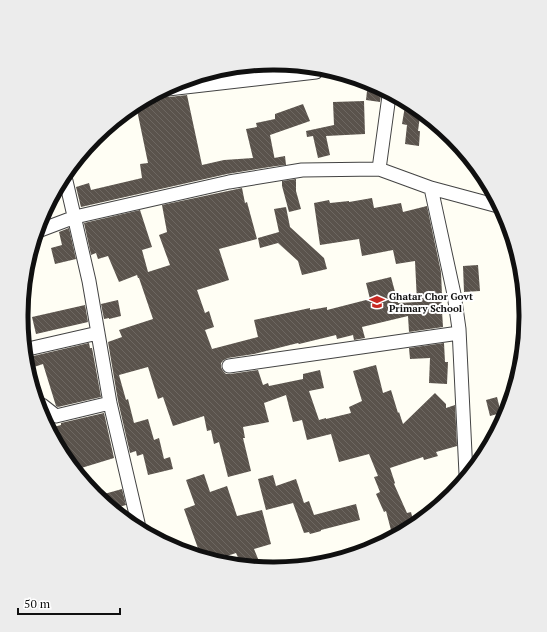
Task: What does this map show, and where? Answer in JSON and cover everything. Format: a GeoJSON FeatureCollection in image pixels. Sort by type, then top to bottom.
{"type":"FeatureCollection","features":[{"type":"Feature","properties":{"kind":"street"},"geometry":{"type":"LineString","coordinates":[[186,87],[307,73]]}},
{"type":"Feature","properties":{"kind":"street"},"geometry":{"type":"LineString","coordinates":[[379,169],[389,99]]}},
{"type":"Feature","properties":{"kind":"street"},"geometry":{"type":"LineString","coordinates":[[44,229],[75,217],[229,182],[302,170],[379,169],[431,188],[493,205]]}},
{"type":"Feature","properties":{"kind":"street"},"geometry":{"type":"LineString","coordinates":[[67,184],[89,281],[110,403],[137,520]]}},
{"type":"Feature","properties":{"kind":"street"},"geometry":{"type":"LineString","coordinates":[[431,188],[454,294],[459,333],[466,468]]}},
{"type":"Feature","properties":{"kind":"street"},"geometry":{"type":"LineString","coordinates":[[30,349],[98,333]]}},
{"type":"Feature","properties":{"kind":"street"},"geometry":{"type":"LineString","coordinates":[[228,366],[459,333]]}},
{"type":"Feature","properties":{"kind":"street"},"geometry":{"type":"LineString","coordinates":[[46,408],[56,416],[110,403]]}},
{"type":"Feature","properties":{"kind":"building"},"geometry":{"type":"Polygon","coordinates":[[[367,89],[381,96],[380,102],[366,100],[367,89]]]}},
{"type":"Feature","properties":{"kind":"building"},"geometry":{"type":"Polygon","coordinates":[[[187,95],[202,165],[224,160],[253,158],[246,129],[257,127],[256,123],[275,119],[275,114],[303,104],[310,121],[270,135],[276,166],[227,174],[81,207],[76,187],[89,183],[91,190],[142,178],[140,164],[148,163],[137,112],[165,96],[187,95]]]}},
{"type":"Feature","properties":{"kind":"building"},"geometry":{"type":"Polygon","coordinates":[[[364,101],[365,134],[326,136],[330,155],[318,158],[313,136],[307,137],[306,131],[334,125],[333,102],[364,101]]]}},
{"type":"Feature","properties":{"kind":"building"},"geometry":{"type":"Polygon","coordinates":[[[405,109],[420,119],[418,131],[420,131],[419,146],[405,144],[407,125],[402,124],[405,109]]]}},
{"type":"Feature","properties":{"kind":"building"},"geometry":{"type":"Polygon","coordinates":[[[285,156],[286,165],[276,166],[274,158],[285,156]]]}},
{"type":"Feature","properties":{"kind":"building"},"geometry":{"type":"Polygon","coordinates":[[[296,179],[296,191],[301,209],[289,212],[282,181],[296,179]]]}},
{"type":"Feature","properties":{"kind":"building"},"geometry":{"type":"Polygon","coordinates":[[[242,188],[245,203],[247,202],[257,239],[219,249],[229,280],[197,290],[205,313],[209,311],[214,327],[205,330],[212,349],[258,337],[254,320],[310,308],[310,310],[327,307],[327,310],[370,299],[366,283],[391,277],[398,303],[417,302],[415,261],[396,264],[393,250],[362,256],[359,239],[320,245],[314,203],[329,200],[330,203],[349,202],[372,198],[374,208],[401,203],[403,212],[427,206],[441,272],[443,327],[409,332],[408,316],[362,327],[365,338],[354,340],[353,335],[337,339],[336,335],[254,354],[228,358],[221,363],[221,367],[226,374],[258,370],[263,385],[268,383],[269,386],[303,379],[303,374],[320,370],[324,388],[309,391],[319,420],[351,413],[349,407],[362,401],[353,371],[376,365],[383,393],[391,390],[403,424],[435,393],[446,404],[446,408],[455,405],[457,446],[436,452],[438,456],[424,460],[423,457],[390,468],[395,483],[394,484],[407,513],[411,512],[413,518],[391,531],[386,511],[384,512],[376,494],[380,492],[374,477],[378,476],[369,454],[339,462],[331,434],[307,440],[302,420],[293,422],[286,395],[264,403],[269,422],[243,427],[245,438],[243,438],[251,471],[228,477],[219,442],[214,444],[211,430],[207,431],[204,416],[173,426],[163,397],[158,399],[148,367],[119,375],[126,400],[128,399],[134,423],[148,419],[154,440],[159,438],[164,459],[170,457],[173,469],[148,475],[143,454],[137,456],[136,451],[130,453],[118,401],[108,342],[122,337],[119,330],[153,319],[137,275],[119,282],[108,256],[98,259],[96,253],[91,255],[84,223],[140,210],[152,247],[142,250],[148,272],[170,265],[159,235],[167,232],[162,205],[242,188]]]}},
{"type":"Feature","properties":{"kind":"building"},"geometry":{"type":"Polygon","coordinates":[[[286,207],[290,227],[324,258],[327,269],[302,275],[298,261],[278,243],[260,248],[258,238],[279,232],[274,209],[286,207]]]}},
{"type":"Feature","properties":{"kind":"building"},"geometry":{"type":"Polygon","coordinates":[[[69,228],[76,259],[55,264],[51,248],[62,245],[59,232],[69,228]]]}},
{"type":"Feature","properties":{"kind":"building"},"geometry":{"type":"Polygon","coordinates":[[[478,265],[480,291],[464,292],[463,266],[478,265]]]}},
{"type":"Feature","properties":{"kind":"building"},"geometry":{"type":"Polygon","coordinates":[[[118,300],[121,316],[104,319],[101,304],[118,300]]]}},
{"type":"Feature","properties":{"kind":"building"},"geometry":{"type":"Polygon","coordinates":[[[85,305],[88,322],[36,334],[32,317],[85,305]]]}},
{"type":"Feature","properties":{"kind":"building"},"geometry":{"type":"Polygon","coordinates":[[[89,343],[90,348],[92,348],[101,397],[58,407],[56,406],[43,364],[34,367],[32,356],[89,343]]]}},
{"type":"Feature","properties":{"kind":"building"},"geometry":{"type":"Polygon","coordinates":[[[444,343],[445,362],[448,362],[447,384],[429,383],[430,358],[410,359],[409,348],[444,343]]]}},
{"type":"Feature","properties":{"kind":"building"},"geometry":{"type":"Polygon","coordinates":[[[497,397],[500,410],[499,414],[490,416],[486,400],[497,397]]]}},
{"type":"Feature","properties":{"kind":"building"},"geometry":{"type":"Polygon","coordinates":[[[104,413],[114,458],[81,468],[69,452],[54,427],[61,425],[61,423],[104,413]]]}},
{"type":"Feature","properties":{"kind":"building"},"geometry":{"type":"Polygon","coordinates":[[[204,474],[210,492],[227,486],[237,516],[262,510],[271,544],[254,549],[259,561],[239,559],[236,553],[225,557],[198,549],[184,509],[195,505],[186,480],[204,474]]]}},
{"type":"Feature","properties":{"kind":"building"},"geometry":{"type":"Polygon","coordinates":[[[273,475],[276,486],[296,479],[304,503],[309,501],[314,515],[356,504],[360,520],[310,534],[309,532],[304,533],[293,503],[266,510],[258,479],[273,475]]]}},
{"type":"Feature","properties":{"kind":"building"},"geometry":{"type":"Polygon","coordinates":[[[122,489],[126,505],[119,507],[104,494],[122,489]]]}},
{"type":"Feature","properties":{"kind":"place","name":"Ghatar Chor Govt Primary School"},"geometry":{"type":"Point","coordinates":[377,302]}}]}
